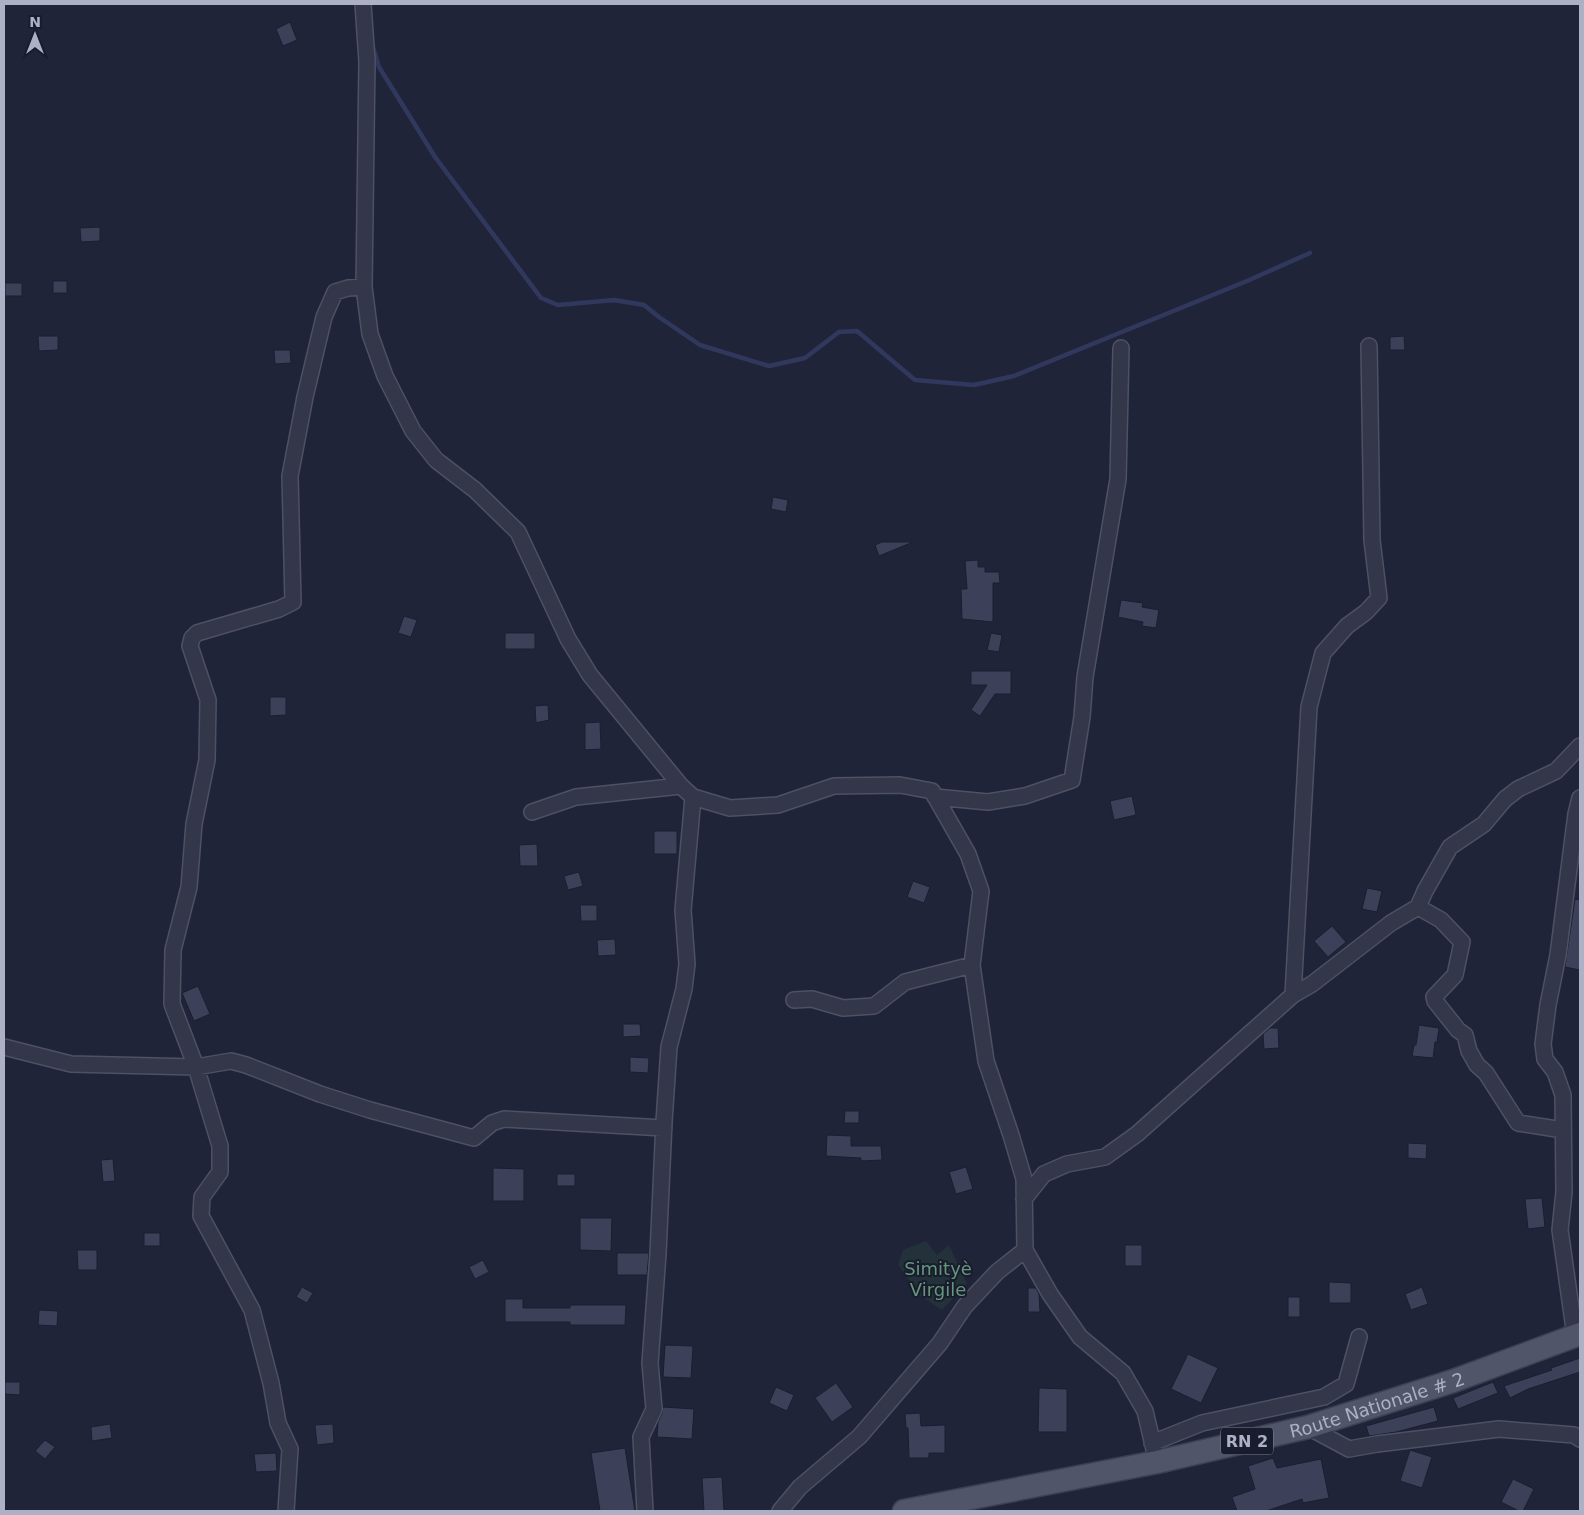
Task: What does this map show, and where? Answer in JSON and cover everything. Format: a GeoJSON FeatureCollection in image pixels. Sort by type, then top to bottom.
{"type":"FeatureCollection","features":[{"type":"Feature","properties":{"kind":"main road","name":"Route Nationale # 2"},"geometry":{"type":"LineString","coordinates":[[904,1511],[1154,1453],[1308,1427],[1453,1381],[1578,1335]]}},
{"type":"Feature","properties":{"kind":"street"},"geometry":{"type":"LineString","coordinates":[[363,4],[367,62],[364,288],[370,334],[385,376],[413,431],[436,460],[475,490],[518,532],[568,639],[590,675],[681,786],[693,797],[730,808],[778,805],[834,786],[900,785],[932,791],[968,854],[981,891],[972,965],[986,1061],[1024,1179],[1025,1250],[1050,1294],[1080,1337],[1123,1374],[1145,1411],[1154,1453],[1202,1423],[1324,1397],[1346,1384],[1359,1337]]}},
{"type":"Feature","properties":{"kind":"street"},"geometry":{"type":"LineString","coordinates":[[286,1511],[290,1449],[278,1423],[271,1383],[252,1310],[200,1216],[202,1197],[220,1172],[220,1146],[196,1067],[172,1004],[173,950],[188,887],[194,824],[207,760],[208,700],[190,646],[192,638],[197,633],[279,609],[293,602],[290,476],[305,397],[324,318],[335,292],[348,288],[364,288]]}},
{"type":"Feature","properties":{"kind":"street"},"geometry":{"type":"LineString","coordinates":[[1293,995],[1309,707],[1323,653],[1347,626],[1366,612],[1379,598],[1372,540],[1368,346]]}},
{"type":"Feature","properties":{"kind":"street"},"geometry":{"type":"LineString","coordinates":[[936,797],[988,802],[1025,796],[1072,780],[1082,717],[1085,677],[1118,478],[1120,348]]}},
{"type":"Feature","properties":{"kind":"street"},"geometry":{"type":"LineString","coordinates":[[1024,1199],[1044,1174],[1067,1164],[1105,1157],[1137,1134],[1293,995],[1312,984],[1391,923],[1418,907],[1425,890],[1450,847],[1484,824],[1505,799],[1518,789],[1556,771],[1580,746]]}},
{"type":"Feature","properties":{"kind":"street"},"geometry":{"type":"LineString","coordinates":[[532,812],[576,797],[681,786]]}},
{"type":"Feature","properties":{"kind":"street"},"geometry":{"type":"LineString","coordinates":[[645,1511],[641,1437],[654,1409],[650,1363],[669,1047],[684,989],[687,964],[683,910],[693,797]]}},
{"type":"Feature","properties":{"kind":"street"},"geometry":{"type":"LineString","coordinates":[[1578,1335],[1560,1230],[1564,1192],[1563,1095],[1555,1072],[1545,1059],[1543,1044],[1548,1005],[1558,956],[1576,814],[1580,798]]}},
{"type":"Feature","properties":{"kind":"street"},"geometry":{"type":"LineString","coordinates":[[1418,907],[1441,920],[1462,942],[1455,975],[1434,997],[1435,1001],[1458,1030],[1465,1035],[1468,1051],[1477,1065],[1486,1073],[1518,1123],[1563,1130]]}},
{"type":"Feature","properties":{"kind":"street"},"geometry":{"type":"LineString","coordinates":[[794,1000],[812,999],[843,1008],[874,1006],[905,982],[972,965]]}},
{"type":"Feature","properties":{"kind":"street"},"geometry":{"type":"LineString","coordinates":[[4,1047],[71,1064],[196,1067],[231,1061],[320,1094],[370,1110],[474,1138],[492,1123],[504,1118],[664,1128]]}},
{"type":"Feature","properties":{"kind":"street"},"geometry":{"type":"LineString","coordinates":[[780,1511],[800,1487],[859,1437],[940,1343],[965,1306],[998,1272],[1025,1250]]}},
{"type":"Feature","properties":{"kind":"street"},"geometry":{"type":"LineString","coordinates":[[1308,1427],[1349,1449],[1499,1429],[1574,1435],[1580,1438]]}},
{"type":"Feature","properties":{"kind":"green space","name":"Simityè Virgile"},"geometry":{"type":"Polygon","coordinates":[[[926,1241],[937,1255],[949,1245],[967,1284],[942,1310],[921,1296],[898,1265],[903,1250],[926,1241]]]}},
{"type":"Feature","properties":{"kind":"building"},"geometry":{"type":"Polygon","coordinates":[[[290,22],[297,40],[283,46],[276,29],[290,22]]]}},
{"type":"Feature","properties":{"kind":"building"},"geometry":{"type":"Polygon","coordinates":[[[100,227],[100,241],[81,242],[80,228],[100,227]]]}},
{"type":"Feature","properties":{"kind":"building"},"geometry":{"type":"Polygon","coordinates":[[[53,281],[67,281],[67,293],[53,293],[53,281]]]}},
{"type":"Feature","properties":{"kind":"building"},"geometry":{"type":"Polygon","coordinates":[[[5,283],[22,283],[22,296],[5,296],[5,283]]]}},
{"type":"Feature","properties":{"kind":"building"},"geometry":{"type":"Polygon","coordinates":[[[38,336],[58,336],[58,350],[39,351],[38,336]]]}},
{"type":"Feature","properties":{"kind":"building"},"geometry":{"type":"Polygon","coordinates":[[[1404,336],[1405,350],[1390,350],[1390,337],[1404,336]]]}},
{"type":"Feature","properties":{"kind":"building"},"geometry":{"type":"Polygon","coordinates":[[[274,350],[290,350],[291,363],[275,364],[274,350]]]}},
{"type":"Feature","properties":{"kind":"building"},"geometry":{"type":"Polygon","coordinates":[[[773,497],[788,500],[786,512],[771,509],[773,497]]]}},
{"type":"Feature","properties":{"kind":"building"},"geometry":{"type":"Polygon","coordinates":[[[882,542],[913,542],[879,556],[875,545],[882,542]]]}},
{"type":"Feature","properties":{"kind":"building"},"geometry":{"type":"Polygon","coordinates":[[[978,560],[978,567],[985,567],[985,572],[999,572],[1000,583],[993,583],[993,622],[962,619],[961,589],[967,589],[965,561],[978,560]]]}},
{"type":"Feature","properties":{"kind":"building"},"geometry":{"type":"Polygon","coordinates":[[[1121,600],[1143,603],[1142,607],[1159,610],[1156,628],[1142,626],[1143,622],[1118,617],[1121,600]]]}},
{"type":"Feature","properties":{"kind":"building"},"geometry":{"type":"Polygon","coordinates":[[[404,616],[417,620],[411,637],[398,633],[404,616]]]}},
{"type":"Feature","properties":{"kind":"building"},"geometry":{"type":"Polygon","coordinates":[[[505,633],[535,633],[535,649],[505,649],[505,633]]]}},
{"type":"Feature","properties":{"kind":"building"},"geometry":{"type":"Polygon","coordinates":[[[991,633],[1002,635],[999,652],[987,650],[991,633]]]}},
{"type":"Feature","properties":{"kind":"building"},"geometry":{"type":"Polygon","coordinates":[[[971,671],[1011,671],[1011,694],[995,694],[980,716],[971,710],[987,685],[971,685],[971,671]]]}},
{"type":"Feature","properties":{"kind":"building"},"geometry":{"type":"Polygon","coordinates":[[[270,697],[286,697],[286,715],[270,716],[270,697]]]}},
{"type":"Feature","properties":{"kind":"building"},"geometry":{"type":"Polygon","coordinates":[[[548,705],[549,720],[536,723],[535,706],[548,705]]]}},
{"type":"Feature","properties":{"kind":"building"},"geometry":{"type":"Polygon","coordinates":[[[600,722],[601,749],[585,750],[585,723],[600,722]]]}},
{"type":"Feature","properties":{"kind":"building"},"geometry":{"type":"Polygon","coordinates":[[[1132,796],[1136,815],[1114,820],[1110,801],[1132,796]]]}},
{"type":"Feature","properties":{"kind":"building"},"geometry":{"type":"Polygon","coordinates":[[[654,831],[677,831],[677,854],[654,854],[654,831]]]}},
{"type":"Feature","properties":{"kind":"building"},"geometry":{"type":"Polygon","coordinates":[[[537,844],[538,866],[520,866],[519,845],[537,844]]]}},
{"type":"Feature","properties":{"kind":"building"},"geometry":{"type":"Polygon","coordinates":[[[579,872],[583,886],[568,890],[564,876],[579,872]]]}},
{"type":"Feature","properties":{"kind":"building"},"geometry":{"type":"Polygon","coordinates":[[[913,881],[930,887],[924,903],[907,897],[913,881]]]}},
{"type":"Feature","properties":{"kind":"building"},"geometry":{"type":"Polygon","coordinates":[[[1367,888],[1382,891],[1377,912],[1362,909],[1367,888]]]}},
{"type":"Feature","properties":{"kind":"building"},"geometry":{"type":"Polygon","coordinates":[[[1575,899],[1580,900],[1580,970],[1565,967],[1575,899]]]}},
{"type":"Feature","properties":{"kind":"building"},"geometry":{"type":"Polygon","coordinates":[[[580,905],[597,905],[597,921],[581,921],[580,905]]]}},
{"type":"Feature","properties":{"kind":"building"},"geometry":{"type":"Polygon","coordinates":[[[1332,926],[1346,942],[1328,957],[1314,941],[1332,926]]]}},
{"type":"Feature","properties":{"kind":"building"},"geometry":{"type":"Polygon","coordinates":[[[615,939],[616,955],[598,956],[597,940],[615,939]]]}},
{"type":"Feature","properties":{"kind":"building"},"geometry":{"type":"Polygon","coordinates":[[[198,986],[210,1014],[194,1021],[182,993],[198,986]]]}},
{"type":"Feature","properties":{"kind":"building"},"geometry":{"type":"Polygon","coordinates":[[[623,1024],[640,1024],[641,1036],[623,1037],[623,1024]]]}},
{"type":"Feature","properties":{"kind":"building"},"geometry":{"type":"Polygon","coordinates":[[[1419,1025],[1439,1028],[1433,1058],[1412,1056],[1419,1025]]]}},
{"type":"Feature","properties":{"kind":"building"},"geometry":{"type":"Polygon","coordinates":[[[1270,1028],[1278,1028],[1279,1048],[1264,1049],[1263,1034],[1270,1028]]]}},
{"type":"Feature","properties":{"kind":"building"},"geometry":{"type":"Polygon","coordinates":[[[630,1057],[649,1058],[648,1073],[630,1072],[630,1057]]]}},
{"type":"Feature","properties":{"kind":"building"},"geometry":{"type":"Polygon","coordinates":[[[845,1111],[859,1111],[859,1123],[844,1123],[845,1111]]]}},
{"type":"Feature","properties":{"kind":"building"},"geometry":{"type":"Polygon","coordinates":[[[827,1135],[851,1136],[851,1146],[881,1146],[882,1160],[861,1161],[861,1158],[826,1156],[827,1135]]]}},
{"type":"Feature","properties":{"kind":"building"},"geometry":{"type":"Polygon","coordinates":[[[1408,1143],[1427,1144],[1426,1159],[1408,1158],[1408,1143]]]}},
{"type":"Feature","properties":{"kind":"building"},"geometry":{"type":"Polygon","coordinates":[[[113,1159],[115,1181],[103,1182],[101,1160],[113,1159]]]}},
{"type":"Feature","properties":{"kind":"building"},"geometry":{"type":"Polygon","coordinates":[[[966,1167],[973,1189],[956,1194],[949,1172],[966,1167]]]}},
{"type":"Feature","properties":{"kind":"building"},"geometry":{"type":"Polygon","coordinates":[[[493,1168],[524,1169],[524,1201],[493,1201],[493,1168]]]}},
{"type":"Feature","properties":{"kind":"building"},"geometry":{"type":"Polygon","coordinates":[[[557,1174],[575,1174],[575,1186],[557,1186],[557,1174]]]}},
{"type":"Feature","properties":{"kind":"building"},"geometry":{"type":"Polygon","coordinates":[[[1542,1198],[1545,1227],[1528,1229],[1525,1199],[1542,1198]]]}},
{"type":"Feature","properties":{"kind":"building"},"geometry":{"type":"Polygon","coordinates":[[[580,1218],[612,1218],[611,1251],[580,1250],[580,1218]]]}},
{"type":"Feature","properties":{"kind":"building"},"geometry":{"type":"Polygon","coordinates":[[[144,1233],[160,1233],[160,1246],[144,1246],[144,1233]]]}},
{"type":"Feature","properties":{"kind":"building"},"geometry":{"type":"Polygon","coordinates":[[[1125,1245],[1142,1245],[1142,1266],[1125,1266],[1125,1245]]]}},
{"type":"Feature","properties":{"kind":"building"},"geometry":{"type":"Polygon","coordinates":[[[77,1250],[97,1250],[97,1270],[78,1270],[77,1250]]]}},
{"type":"Feature","properties":{"kind":"building"},"geometry":{"type":"Polygon","coordinates":[[[617,1253],[649,1253],[647,1275],[617,1275],[617,1253]]]}},
{"type":"Feature","properties":{"kind":"building"},"geometry":{"type":"Polygon","coordinates":[[[483,1260],[489,1272],[475,1279],[469,1267],[483,1260]]]}},
{"type":"Feature","properties":{"kind":"building"},"geometry":{"type":"Polygon","coordinates":[[[1329,1282],[1351,1283],[1351,1303],[1329,1303],[1329,1282]]]}},
{"type":"Feature","properties":{"kind":"building"},"geometry":{"type":"Polygon","coordinates":[[[302,1287],[313,1293],[307,1303],[296,1297],[302,1287]]]}},
{"type":"Feature","properties":{"kind":"building"},"geometry":{"type":"Polygon","coordinates":[[[1422,1287],[1428,1304],[1411,1310],[1405,1294],[1422,1287]]]}},
{"type":"Feature","properties":{"kind":"building"},"geometry":{"type":"Polygon","coordinates":[[[1028,1288],[1036,1288],[1039,1294],[1040,1312],[1028,1312],[1028,1288]]]}},
{"type":"Feature","properties":{"kind":"building"},"geometry":{"type":"Polygon","coordinates":[[[1288,1297],[1300,1297],[1300,1317],[1288,1317],[1288,1297]]]}},
{"type":"Feature","properties":{"kind":"building"},"geometry":{"type":"Polygon","coordinates":[[[505,1299],[523,1299],[523,1308],[570,1308],[570,1305],[626,1305],[625,1325],[570,1325],[570,1322],[505,1322],[505,1299]]]}},
{"type":"Feature","properties":{"kind":"building"},"geometry":{"type":"Polygon","coordinates":[[[39,1310],[58,1311],[57,1326],[38,1325],[39,1310]]]}},
{"type":"Feature","properties":{"kind":"building"},"geometry":{"type":"Polygon","coordinates":[[[665,1345],[693,1346],[691,1378],[663,1377],[665,1345]]]}},
{"type":"Feature","properties":{"kind":"building"},"geometry":{"type":"Polygon","coordinates":[[[1188,1354],[1218,1368],[1201,1403],[1171,1389],[1188,1354]]]}},
{"type":"Feature","properties":{"kind":"building"},"geometry":{"type":"Polygon","coordinates":[[[1580,1358],[1580,1372],[1528,1389],[1510,1398],[1504,1386],[1552,1370],[1551,1368],[1580,1358]]]}},
{"type":"Feature","properties":{"kind":"building"},"geometry":{"type":"Polygon","coordinates":[[[5,1382],[20,1382],[20,1395],[5,1394],[5,1382]]]}},
{"type":"Feature","properties":{"kind":"building"},"geometry":{"type":"Polygon","coordinates":[[[1493,1382],[1498,1393],[1458,1409],[1453,1398],[1493,1382]]]}},
{"type":"Feature","properties":{"kind":"building"},"geometry":{"type":"Polygon","coordinates":[[[836,1383],[853,1407],[832,1422],[815,1398],[836,1383]]]}},
{"type":"Feature","properties":{"kind":"building"},"geometry":{"type":"Polygon","coordinates":[[[776,1387],[794,1395],[787,1411],[769,1403],[776,1387]]]}},
{"type":"Feature","properties":{"kind":"building"},"geometry":{"type":"Polygon","coordinates":[[[1039,1388],[1067,1389],[1067,1432],[1038,1432],[1039,1388]]]}},
{"type":"Feature","properties":{"kind":"building"},"geometry":{"type":"Polygon","coordinates":[[[663,1407],[694,1409],[692,1439],[657,1437],[658,1422],[663,1407]]]}},
{"type":"Feature","properties":{"kind":"building"},"geometry":{"type":"Polygon","coordinates":[[[1434,1407],[1438,1421],[1396,1432],[1369,1436],[1366,1426],[1434,1407]]]}},
{"type":"Feature","properties":{"kind":"building"},"geometry":{"type":"Polygon","coordinates":[[[920,1413],[921,1426],[945,1425],[945,1453],[929,1453],[929,1458],[909,1458],[908,1428],[906,1428],[905,1414],[920,1413]]]}},
{"type":"Feature","properties":{"kind":"building"},"geometry":{"type":"Polygon","coordinates":[[[110,1424],[112,1438],[92,1441],[91,1427],[110,1424]]]}},
{"type":"Feature","properties":{"kind":"building"},"geometry":{"type":"Polygon","coordinates":[[[333,1424],[334,1443],[317,1445],[315,1425],[333,1424]]]}},
{"type":"Feature","properties":{"kind":"building"},"geometry":{"type":"Polygon","coordinates":[[[45,1440],[55,1447],[45,1459],[35,1451],[45,1440]]]}},
{"type":"Feature","properties":{"kind":"building"},"geometry":{"type":"Polygon","coordinates":[[[625,1448],[635,1511],[600,1511],[591,1453],[625,1448]]]}},
{"type":"Feature","properties":{"kind":"building"},"geometry":{"type":"Polygon","coordinates":[[[1410,1450],[1432,1457],[1422,1488],[1400,1481],[1410,1450]]]}},
{"type":"Feature","properties":{"kind":"building"},"geometry":{"type":"Polygon","coordinates":[[[276,1453],[277,1471],[256,1472],[254,1454],[276,1453]]]}},
{"type":"Feature","properties":{"kind":"building"},"geometry":{"type":"Polygon","coordinates":[[[1273,1458],[1277,1468],[1321,1459],[1329,1498],[1303,1503],[1302,1499],[1266,1511],[1237,1511],[1232,1497],[1255,1489],[1248,1466],[1273,1458]]]}},
{"type":"Feature","properties":{"kind":"building"},"geometry":{"type":"Polygon","coordinates":[[[722,1477],[724,1511],[704,1511],[702,1478],[722,1477]]]}},
{"type":"Feature","properties":{"kind":"building"},"geometry":{"type":"Polygon","coordinates":[[[1513,1479],[1534,1489],[1523,1511],[1519,1511],[1501,1502],[1513,1479]]]}},
{"type":"Feature","properties":{"kind":"waterway"},"geometry":{"type":"LineString","coordinates":[[372,44],[379,67],[435,157],[541,298],[558,305],[614,300],[644,305],[700,345],[769,366],[805,358],[839,332],[857,331],[915,380],[974,385],[1014,376],[1247,281],[1310,253]]}}]}
